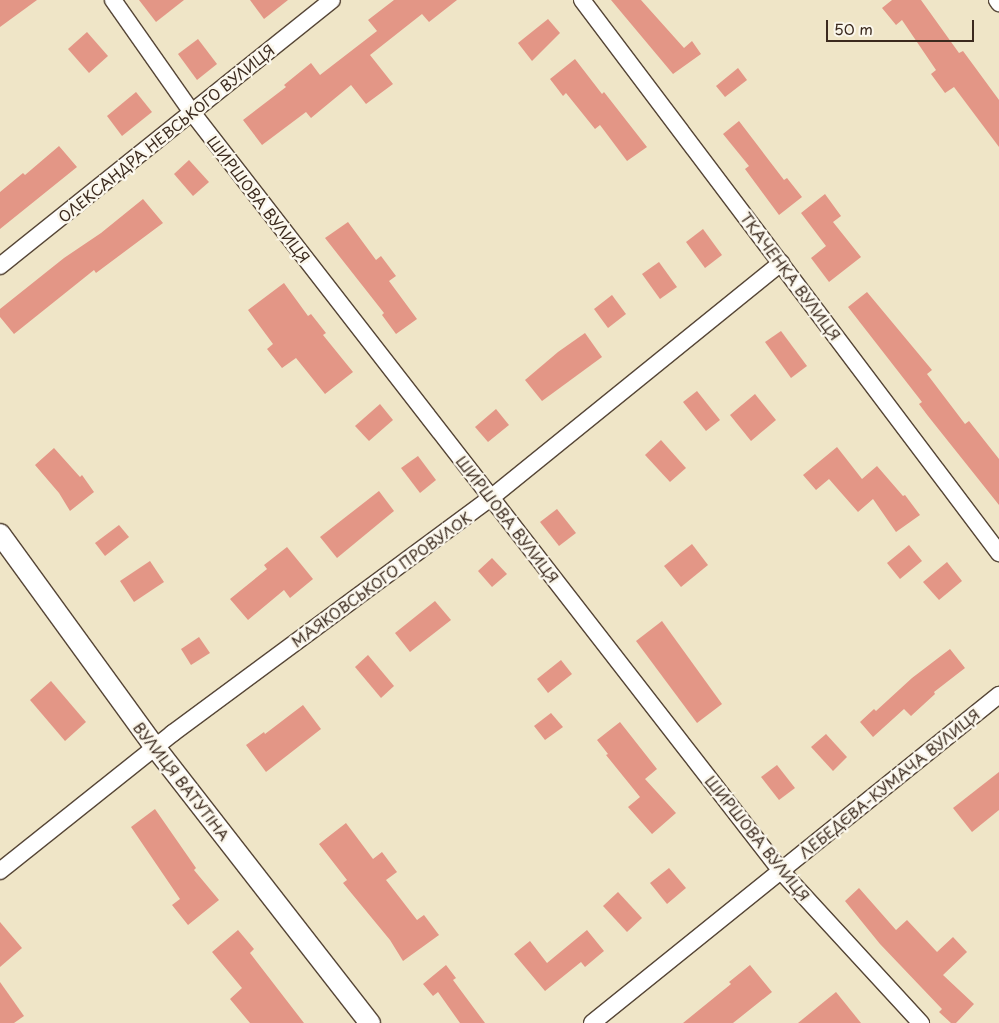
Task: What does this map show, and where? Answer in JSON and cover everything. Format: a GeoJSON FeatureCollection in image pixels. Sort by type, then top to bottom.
{"type":"FeatureCollection","features":[{"type":"Feature","properties":{"kind":"street","name":"ШИРШОВА ВУЛИЦЯ"},"geometry":{"type":"LineString","coordinates":[[113,0],[191,111],[781,871],[921,1023]]}},
{"type":"Feature","properties":{"kind":"street","name":"ОЛЕКСАНДРА НЕВСЬКОГО ВУЛИЦЯ"},"geometry":{"type":"LineString","coordinates":[[0,266],[191,111],[332,0]]}},
{"type":"Feature","properties":{"kind":"street","name":"ТКАЧЕНКА ВУЛИЦЯ"},"geometry":{"type":"LineString","coordinates":[[582,0],[999,553]]}},
{"type":"Feature","properties":{"kind":"street"},"geometry":{"type":"LineString","coordinates":[[996,0],[999,3]]}},
{"type":"Feature","properties":{"kind":"street","name":"МАЯКОВСЬКОГО ПРОВУЛОК"},"geometry":{"type":"LineString","coordinates":[[0,871],[155,748],[492,497],[781,263]]}},
{"type":"Feature","properties":{"kind":"street","name":"ВУЛИЦЯ ВАТУТІНА"},"geometry":{"type":"LineString","coordinates":[[0,534],[155,748],[370,1023]]}},
{"type":"Feature","properties":{"kind":"street","name":"ЛЕБЕДЄВА-КУМАЧА ВУЛИЦЯ"},"geometry":{"type":"LineString","coordinates":[[592,1023],[999,694]]}},
{"type":"Feature","properties":{"kind":"building"},"geometry":{"type":"Polygon","coordinates":[[[0,0],[37,0],[0,27],[0,0]]]}},
{"type":"Feature","properties":{"kind":"building"},"geometry":{"type":"Polygon","coordinates":[[[139,0],[184,0],[156,22],[139,0]]]}},
{"type":"Feature","properties":{"kind":"building"},"geometry":{"type":"Polygon","coordinates":[[[250,0],[288,0],[264,19],[250,0]]]}},
{"type":"Feature","properties":{"kind":"building"},"geometry":{"type":"Polygon","coordinates":[[[394,0],[457,0],[429,22],[422,14],[370,55],[393,84],[366,104],[351,85],[311,118],[306,112],[262,145],[243,120],[286,87],[284,85],[311,63],[320,75],[377,31],[368,20],[394,0]]]}},
{"type":"Feature","properties":{"kind":"building"},"geometry":{"type":"Polygon","coordinates":[[[611,0],[641,0],[684,48],[692,41],[701,54],[673,74],[611,0]]]}},
{"type":"Feature","properties":{"kind":"building"},"geometry":{"type":"Polygon","coordinates":[[[892,0],[921,0],[959,53],[963,51],[999,100],[999,147],[954,87],[945,93],[931,74],[936,70],[902,20],[896,25],[882,8],[892,0]]]}},
{"type":"Feature","properties":{"kind":"building"},"geometry":{"type":"Polygon","coordinates":[[[548,19],[560,33],[532,61],[518,43],[548,19]]]}},
{"type":"Feature","properties":{"kind":"building"},"geometry":{"type":"Polygon","coordinates":[[[87,32],[108,56],[89,73],[68,49],[87,32]]]}},
{"type":"Feature","properties":{"kind":"building"},"geometry":{"type":"Polygon","coordinates":[[[198,39],[217,64],[197,80],[178,54],[198,39]]]}},
{"type":"Feature","properties":{"kind":"building"},"geometry":{"type":"Polygon","coordinates":[[[575,59],[602,94],[604,92],[647,147],[627,161],[600,125],[595,129],[566,93],[563,96],[550,79],[575,59]]]}},
{"type":"Feature","properties":{"kind":"building"},"geometry":{"type":"Polygon","coordinates":[[[738,68],[747,80],[725,97],[716,86],[738,68]]]}},
{"type":"Feature","properties":{"kind":"building"},"geometry":{"type":"Polygon","coordinates":[[[136,92],[152,112],[122,136],[107,116],[136,92]]]}},
{"type":"Feature","properties":{"kind":"building"},"geometry":{"type":"Polygon","coordinates":[[[739,121],[784,180],[787,178],[802,197],[779,215],[745,169],[749,166],[723,134],[739,121]]]}},
{"type":"Feature","properties":{"kind":"building"},"geometry":{"type":"Polygon","coordinates":[[[59,146],[77,167],[0,229],[0,192],[23,173],[25,175],[59,146]]]}},
{"type":"Feature","properties":{"kind":"building"},"geometry":{"type":"Polygon","coordinates":[[[189,160],[209,182],[193,196],[174,174],[189,160]]]}},
{"type":"Feature","properties":{"kind":"building"},"geometry":{"type":"Polygon","coordinates":[[[825,194],[841,216],[833,222],[861,257],[829,282],[811,258],[826,246],[801,213],[825,194]]]}},
{"type":"Feature","properties":{"kind":"building"},"geometry":{"type":"Polygon","coordinates":[[[143,199],[163,223],[96,273],[94,270],[14,334],[0,317],[0,309],[143,199]]]}},
{"type":"Feature","properties":{"kind":"building"},"geometry":{"type":"Polygon","coordinates":[[[348,222],[376,260],[381,256],[396,276],[389,281],[417,319],[396,334],[382,315],[384,313],[325,238],[348,222]]]}},
{"type":"Feature","properties":{"kind":"building"},"geometry":{"type":"Polygon","coordinates":[[[703,229],[722,255],[705,268],[686,242],[703,229]]]}},
{"type":"Feature","properties":{"kind":"building"},"geometry":{"type":"Polygon","coordinates":[[[659,262],[677,287],[660,299],[642,274],[659,262]]]}},
{"type":"Feature","properties":{"kind":"building"},"geometry":{"type":"Polygon","coordinates":[[[284,283],[308,316],[311,314],[326,333],[323,335],[353,372],[325,394],[296,358],[282,368],[267,349],[273,344],[248,310],[284,283]]]}},
{"type":"Feature","properties":{"kind":"building"},"geometry":{"type":"Polygon","coordinates":[[[867,292],[932,370],[927,374],[965,424],[969,421],[999,459],[999,505],[928,416],[919,404],[922,402],[848,307],[867,292]]]}},
{"type":"Feature","properties":{"kind":"building"},"geometry":{"type":"Polygon","coordinates":[[[612,295],[626,314],[608,328],[594,309],[612,295]]]}},
{"type":"Feature","properties":{"kind":"building"},"geometry":{"type":"Polygon","coordinates":[[[781,331],[807,366],[791,378],[765,342],[781,331]]]}},
{"type":"Feature","properties":{"kind":"building"},"geometry":{"type":"Polygon","coordinates":[[[585,333],[602,357],[542,401],[525,380],[558,352],[585,333]]]}},
{"type":"Feature","properties":{"kind":"building"},"geometry":{"type":"Polygon","coordinates":[[[697,391],[720,420],[706,431],[683,402],[697,391]]]}},
{"type":"Feature","properties":{"kind":"building"},"geometry":{"type":"Polygon","coordinates":[[[755,394],[776,420],[751,441],[730,415],[755,394]]]}},
{"type":"Feature","properties":{"kind":"building"},"geometry":{"type":"Polygon","coordinates":[[[380,404],[393,420],[369,441],[355,426],[380,404]]]}},
{"type":"Feature","properties":{"kind":"building"},"geometry":{"type":"Polygon","coordinates":[[[496,409],[509,425],[488,442],[475,427],[496,409]]]}},
{"type":"Feature","properties":{"kind":"building"},"geometry":{"type":"Polygon","coordinates":[[[661,440],[686,468],[670,482],[645,455],[661,440]]]}},
{"type":"Feature","properties":{"kind":"building"},"geometry":{"type":"Polygon","coordinates":[[[837,447],[862,479],[877,466],[903,496],[905,495],[920,515],[896,532],[873,499],[858,512],[829,479],[816,490],[803,475],[837,447]]]}},
{"type":"Feature","properties":{"kind":"building"},"geometry":{"type":"Polygon","coordinates":[[[54,448],[80,477],[82,475],[94,492],[70,511],[59,493],[35,465],[54,448]]]}},
{"type":"Feature","properties":{"kind":"building"},"geometry":{"type":"Polygon","coordinates":[[[418,456],[436,480],[420,493],[401,468],[418,456]]]}},
{"type":"Feature","properties":{"kind":"building"},"geometry":{"type":"Polygon","coordinates":[[[379,491],[394,511],[337,558],[320,537],[379,491]]]}},
{"type":"Feature","properties":{"kind":"building"},"geometry":{"type":"Polygon","coordinates":[[[557,509],[576,533],[559,546],[540,522],[557,509]]]}},
{"type":"Feature","properties":{"kind":"building"},"geometry":{"type":"Polygon","coordinates":[[[119,525],[129,537],[105,556],[95,543],[119,525]]]}},
{"type":"Feature","properties":{"kind":"building"},"geometry":{"type":"Polygon","coordinates":[[[692,544],[708,565],[681,587],[664,566],[692,544]]]}},
{"type":"Feature","properties":{"kind":"building"},"geometry":{"type":"Polygon","coordinates":[[[909,545],[922,561],[900,579],[887,563],[909,545]]]}},
{"type":"Feature","properties":{"kind":"building"},"geometry":{"type":"Polygon","coordinates":[[[287,547],[313,579],[290,598],[284,590],[248,620],[230,599],[267,569],[264,565],[287,547]]]}},
{"type":"Feature","properties":{"kind":"building"},"geometry":{"type":"Polygon","coordinates":[[[492,558],[507,574],[492,587],[478,571],[492,558]]]}},
{"type":"Feature","properties":{"kind":"building"},"geometry":{"type":"Polygon","coordinates":[[[150,561],[164,582],[134,602],[120,581],[150,561]]]}},
{"type":"Feature","properties":{"kind":"building"},"geometry":{"type":"Polygon","coordinates":[[[947,562],[962,581],[939,600],[923,582],[947,562]]]}},
{"type":"Feature","properties":{"kind":"building"},"geometry":{"type":"Polygon","coordinates":[[[435,601],[451,620],[410,652],[395,633],[435,601]]]}},
{"type":"Feature","properties":{"kind":"building"},"geometry":{"type":"Polygon","coordinates":[[[662,621],[722,704],[697,723],[636,641],[662,621]]]}},
{"type":"Feature","properties":{"kind":"building"},"geometry":{"type":"Polygon","coordinates":[[[199,637],[210,653],[191,665],[181,649],[199,637]]]}},
{"type":"Feature","properties":{"kind":"building"},"geometry":{"type":"Polygon","coordinates":[[[950,649],[965,668],[934,692],[935,694],[911,716],[904,709],[873,737],[860,722],[874,709],[876,711],[912,678],[950,649]]]}},
{"type":"Feature","properties":{"kind":"building"},"geometry":{"type":"Polygon","coordinates":[[[368,655],[394,686],[381,698],[355,667],[368,655]]]}},
{"type":"Feature","properties":{"kind":"building"},"geometry":{"type":"Polygon","coordinates":[[[561,660],[572,674],[548,693],[537,679],[561,660]]]}},
{"type":"Feature","properties":{"kind":"building"},"geometry":{"type":"Polygon","coordinates":[[[51,681],[86,722],[65,741],[30,700],[51,681]]]}},
{"type":"Feature","properties":{"kind":"building"},"geometry":{"type":"Polygon","coordinates":[[[303,705],[321,729],[266,772],[246,745],[264,732],[265,734],[303,705]]]}},
{"type":"Feature","properties":{"kind":"building"},"geometry":{"type":"Polygon","coordinates":[[[551,713],[563,727],[545,740],[534,726],[551,713]]]}},
{"type":"Feature","properties":{"kind":"building"},"geometry":{"type":"Polygon","coordinates":[[[620,722],[657,769],[645,779],[676,813],[652,834],[628,807],[640,797],[606,755],[608,754],[597,740],[620,722]]]}},
{"type":"Feature","properties":{"kind":"building"},"geometry":{"type":"Polygon","coordinates":[[[826,734],[847,757],[833,771],[811,747],[826,734]]]}},
{"type":"Feature","properties":{"kind":"building"},"geometry":{"type":"Polygon","coordinates":[[[777,765],[795,788],[779,800],[761,777],[777,765]]]}},
{"type":"Feature","properties":{"kind":"building"},"geometry":{"type":"Polygon","coordinates":[[[999,772],[999,810],[972,832],[953,808],[999,772]]]}},
{"type":"Feature","properties":{"kind":"building"},"geometry":{"type":"Polygon","coordinates":[[[155,809],[196,868],[194,870],[219,900],[188,925],[172,905],[180,899],[131,827],[155,809]]]}},
{"type":"Feature","properties":{"kind":"building"},"geometry":{"type":"Polygon","coordinates":[[[346,823],[373,859],[382,852],[397,872],[386,880],[417,920],[424,915],[439,935],[403,961],[390,940],[343,883],[347,880],[319,844],[346,823]]]}},
{"type":"Feature","properties":{"kind":"building"},"geometry":{"type":"Polygon","coordinates":[[[669,868],[686,888],[667,904],[650,883],[669,868]]]}},
{"type":"Feature","properties":{"kind":"building"},"geometry":{"type":"Polygon","coordinates":[[[859,888],[896,930],[907,920],[937,952],[953,937],[967,952],[943,975],[974,1004],[956,1023],[951,1023],[939,1012],[942,1009],[880,944],[845,901],[859,888]]]}},
{"type":"Feature","properties":{"kind":"building"},"geometry":{"type":"Polygon","coordinates":[[[618,892],[642,918],[627,932],[603,906],[618,892]]]}},
{"type":"Feature","properties":{"kind":"building"},"geometry":{"type":"Polygon","coordinates":[[[0,922],[22,948],[0,967],[0,922]]]}},
{"type":"Feature","properties":{"kind":"building"},"geometry":{"type":"Polygon","coordinates":[[[238,930],[254,949],[250,953],[304,1023],[250,1023],[230,999],[242,988],[212,952],[238,930]]]}},
{"type":"Feature","properties":{"kind":"building"},"geometry":{"type":"Polygon","coordinates":[[[587,930],[604,951],[585,967],[581,962],[545,991],[514,954],[530,941],[547,963],[587,930]]]}},
{"type":"Feature","properties":{"kind":"building"},"geometry":{"type":"Polygon","coordinates":[[[446,965],[456,978],[453,980],[485,1023],[460,1023],[438,992],[433,996],[423,984],[446,965]]]}},
{"type":"Feature","properties":{"kind":"building"},"geometry":{"type":"Polygon","coordinates":[[[750,965],[772,992],[733,1023],[683,1023],[731,984],[729,982],[750,965]]]}},
{"type":"Feature","properties":{"kind":"building"},"geometry":{"type":"Polygon","coordinates":[[[0,982],[24,1016],[14,1023],[0,1023],[0,982]]]}},
{"type":"Feature","properties":{"kind":"building"},"geometry":{"type":"Polygon","coordinates":[[[836,992],[861,1023],[798,1023],[836,992]]]}}]}
